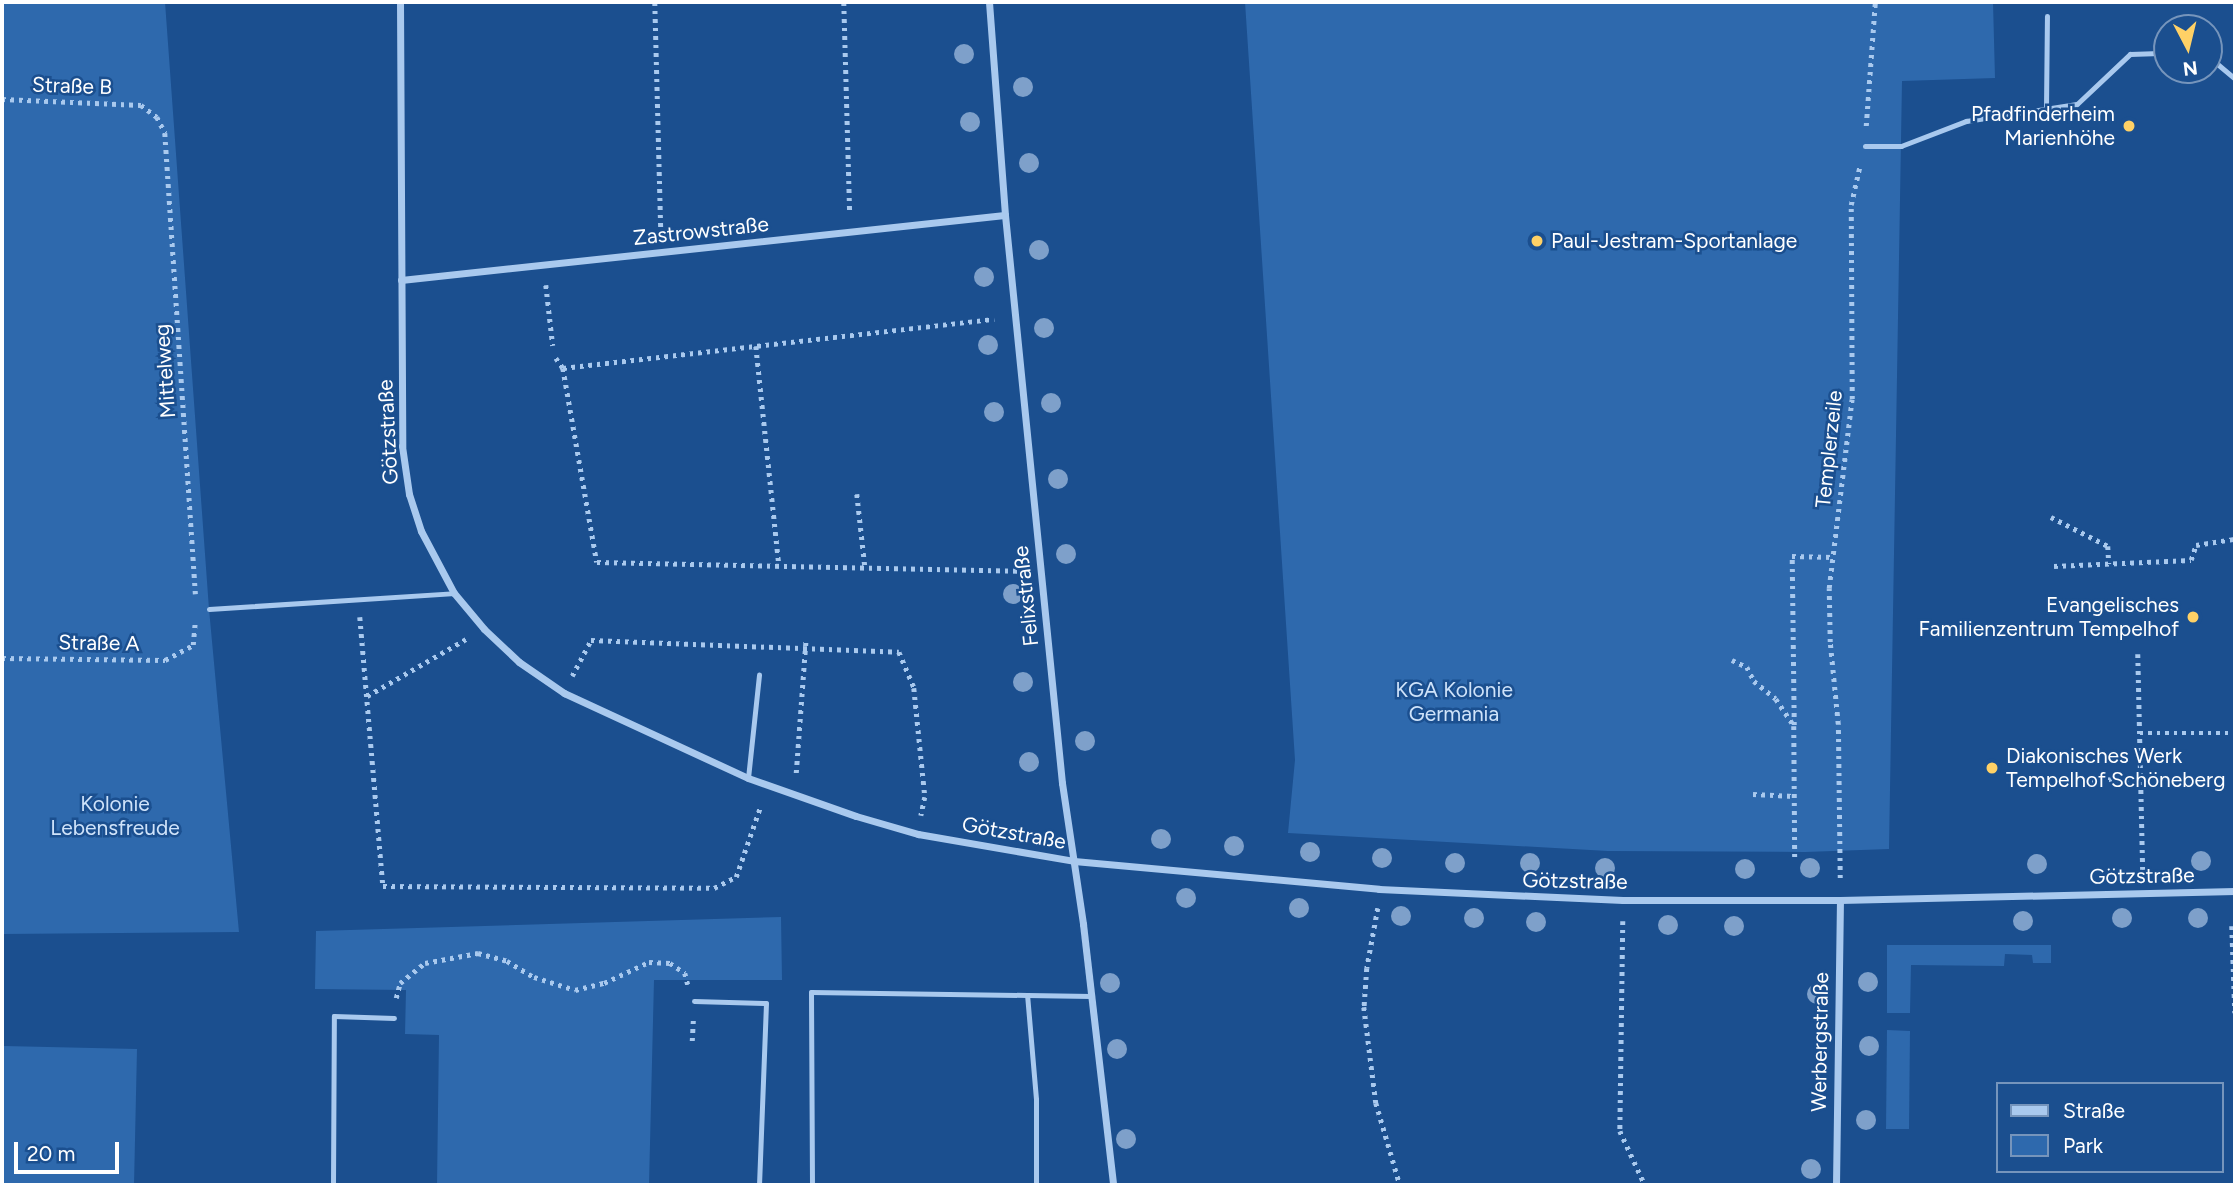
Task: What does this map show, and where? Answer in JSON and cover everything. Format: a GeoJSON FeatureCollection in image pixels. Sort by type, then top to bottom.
{"type":"FeatureCollection","features":[{"type":"Feature","properties":{"kind":"street","name":"Götzstraße"},"geometry":{"type":"LineString","coordinates":[[400,2],[402,446],[409,494],[421,531],[454,593],[484,629],[519,662],[564,693],[748,778],[794,796],[918,834],[1074,861],[1379,889],[1623,900],[1840,900],[2235,891]]}},
{"type":"Feature","properties":{"kind":"street","name":"Felixstraße"},"geometry":{"type":"LineString","coordinates":[[989,2],[1005,215],[1062,783],[1091,996],[1112,1185]]}},
{"type":"Feature","properties":{"kind":"street","name":"Zastrowstraße"},"geometry":{"type":"LineString","coordinates":[[401,280],[1005,215]]}},
{"type":"Feature","properties":{"kind":"street","name":"Werbergstraße"},"geometry":{"type":"LineString","coordinates":[[1836,1185],[1840,900]]}},
{"type":"Feature","properties":{"kind":"lane"},"geometry":{"type":"LineString","coordinates":[[2046,108],[2047,16]]}},
{"type":"Feature","properties":{"kind":"lane"},"geometry":{"type":"LineString","coordinates":[[1865,146],[1901,146],[1966,121],[2077,104],[2130,54],[2153,53]]}},
{"type":"Feature","properties":{"kind":"lane"},"geometry":{"type":"LineString","coordinates":[[209,609],[454,593]]}},
{"type":"Feature","properties":{"kind":"lane"},"geometry":{"type":"LineString","coordinates":[[748,778],[759,675]]}},
{"type":"Feature","properties":{"kind":"lane"},"geometry":{"type":"LineString","coordinates":[[812,1185],[811,992],[1091,996]]}},
{"type":"Feature","properties":{"kind":"lane"},"geometry":{"type":"LineString","coordinates":[[1027,995],[1036,1099],[1036,1185]]}},
{"type":"Feature","properties":{"kind":"lane"},"geometry":{"type":"LineString","coordinates":[[694,1001],[766,1003],[759,1185]]}},
{"type":"Feature","properties":{"kind":"lane"},"geometry":{"type":"LineString","coordinates":[[332,1185],[334,1016],[394,1018]]}},
{"type":"Feature","properties":{"kind":"path"},"geometry":{"type":"LineString","coordinates":[[655,2],[662,253]]}},
{"type":"Feature","properties":{"kind":"path"},"geometry":{"type":"LineString","coordinates":[[844,2],[850,232]]}},
{"type":"Feature","properties":{"kind":"path","name":"Templerzeile"},"geometry":{"type":"LineString","coordinates":[[1840,900],[1838,724],[1830,642],[1829,588],[1852,399],[1851,205],[1865,146],[1875,2]]}},
{"type":"Feature","properties":{"kind":"path","name":"Straße B"},"geometry":{"type":"LineString","coordinates":[[2,99],[141,105]]}},
{"type":"Feature","properties":{"kind":"path","name":"Mittelweg"},"geometry":{"type":"LineString","coordinates":[[141,105],[157,117],[165,133],[196,597]]}},
{"type":"Feature","properties":{"kind":"path"},"geometry":{"type":"LineString","coordinates":[[544,265],[553,346]]}},
{"type":"Feature","properties":{"kind":"path"},"geometry":{"type":"LineString","coordinates":[[563,368],[1016,316]]}},
{"type":"Feature","properties":{"kind":"path"},"geometry":{"type":"LineString","coordinates":[[756,346],[779,566]]}},
{"type":"Feature","properties":{"kind":"path"},"geometry":{"type":"LineString","coordinates":[[556,358],[563,368],[597,562],[1041,572]]}},
{"type":"Feature","properties":{"kind":"path"},"geometry":{"type":"LineString","coordinates":[[857,494],[865,567]]}},
{"type":"Feature","properties":{"kind":"path"},"geometry":{"type":"LineString","coordinates":[[2051,517],[2108,546],[2109,564]]}},
{"type":"Feature","properties":{"kind":"path"},"geometry":{"type":"LineString","coordinates":[[2054,566],[2191,560],[2196,545],[2235,539]]}},
{"type":"Feature","properties":{"kind":"path"},"geometry":{"type":"LineString","coordinates":[[1795,860],[1792,556],[1833,557]]}},
{"type":"Feature","properties":{"kind":"path"},"geometry":{"type":"LineString","coordinates":[[359,599],[383,886],[714,888],[736,877],[768,786]]}},
{"type":"Feature","properties":{"kind":"path","name":"Straße A"},"geometry":{"type":"LineString","coordinates":[[2,658],[165,660],[193,645],[195,622]]}},
{"type":"Feature","properties":{"kind":"path"},"geometry":{"type":"LineString","coordinates":[[367,696],[484,629]]}},
{"type":"Feature","properties":{"kind":"path"},"geometry":{"type":"LineString","coordinates":[[794,796],[806,638]]}},
{"type":"Feature","properties":{"kind":"path"},"geometry":{"type":"LineString","coordinates":[[564,693],[592,640],[899,652],[914,688],[925,797],[918,834]]}},
{"type":"Feature","properties":{"kind":"path"},"geometry":{"type":"LineString","coordinates":[[2138,654],[2144,893]]}},
{"type":"Feature","properties":{"kind":"path"},"geometry":{"type":"LineString","coordinates":[[1732,660],[1747,667],[1754,681],[1776,699],[1794,726]]}},
{"type":"Feature","properties":{"kind":"path"},"geometry":{"type":"LineString","coordinates":[[2140,733],[2235,733]]}},
{"type":"Feature","properties":{"kind":"path"},"geometry":{"type":"LineString","coordinates":[[2066,780],[2141,779]]}},
{"type":"Feature","properties":{"kind":"path"},"geometry":{"type":"LineString","coordinates":[[1753,794],[1794,796]]}},
{"type":"Feature","properties":{"kind":"path"},"geometry":{"type":"LineString","coordinates":[[1379,889],[1364,1007],[1376,1103],[1400,1185]]}},
{"type":"Feature","properties":{"kind":"path"},"geometry":{"type":"LineString","coordinates":[[1623,900],[1620,1131],[1645,1185]]}},
{"type":"Feature","properties":{"kind":"path"},"geometry":{"type":"LineString","coordinates":[[2232,926],[2235,1013]]}},
{"type":"Feature","properties":{"kind":"path"},"geometry":{"type":"LineString","coordinates":[[394,1018],[397,990],[407,974],[425,963],[478,953],[507,961],[534,976],[575,990],[604,983],[649,962],[670,963],[685,973],[694,1001],[692,1041]]}},
{"type":"Feature","properties":{"kind":"green space","name":"Kolonie Lebensfreude"},"geometry":{"type":"Polygon","coordinates":[[[2,2],[165,2],[209,609],[239,932],[2,934],[2,2]]]}},
{"type":"Feature","properties":{"kind":"green space","name":"Paul-Jestram-Sportanlage"},"geometry":{"type":"Polygon","coordinates":[[[1245,2],[1993,2],[1995,78],[1902,81],[1889,849],[1805,852],[1608,851],[1288,833],[1295,760],[1245,2]]]}},
{"type":"Feature","properties":{"kind":"green space"},"geometry":{"type":"Polygon","coordinates":[[[781,917],[782,980],[654,980],[649,1185],[437,1185],[439,1035],[405,1034],[406,990],[315,989],[316,931],[781,917]]]}},
{"type":"Feature","properties":{"kind":"green space"},"geometry":{"type":"Polygon","coordinates":[[[1887,945],[2051,945],[2051,963],[2033,963],[2032,955],[2005,954],[2004,966],[1911,965],[1910,1013],[1887,1013],[1887,945]]]}},
{"type":"Feature","properties":{"kind":"green space"},"geometry":{"type":"Polygon","coordinates":[[[1887,1030],[1910,1031],[1909,1129],[1886,1129],[1887,1030]]]}},
{"type":"Feature","properties":{"kind":"green space"},"geometry":{"type":"Polygon","coordinates":[[[4,1046],[137,1049],[134,1185],[2,1185],[4,1046]]]}},
{"type":"Feature","properties":{"kind":"place","name":"Pfadfinderheim Marienhöhe"},"geometry":{"type":"Point","coordinates":[2129,126]}},
{"type":"Feature","properties":{"kind":"place","name":"Paul-Jestram-Sportanlage"},"geometry":{"type":"Point","coordinates":[1537,241]}},
{"type":"Feature","properties":{"kind":"place","name":"Evangelisches Familienzentrum Tempelhof"},"geometry":{"type":"Point","coordinates":[2193,617]}},
{"type":"Feature","properties":{"kind":"place","name":"Diakonisches Werk Tempelhof Schöneberg"},"geometry":{"type":"Point","coordinates":[1992,768]}},
{"type":"Feature","properties":{"kind":"park label","name":"KGA Kolonie Germania"},"geometry":{"type":"Point","coordinates":[1454,702]}}]}
